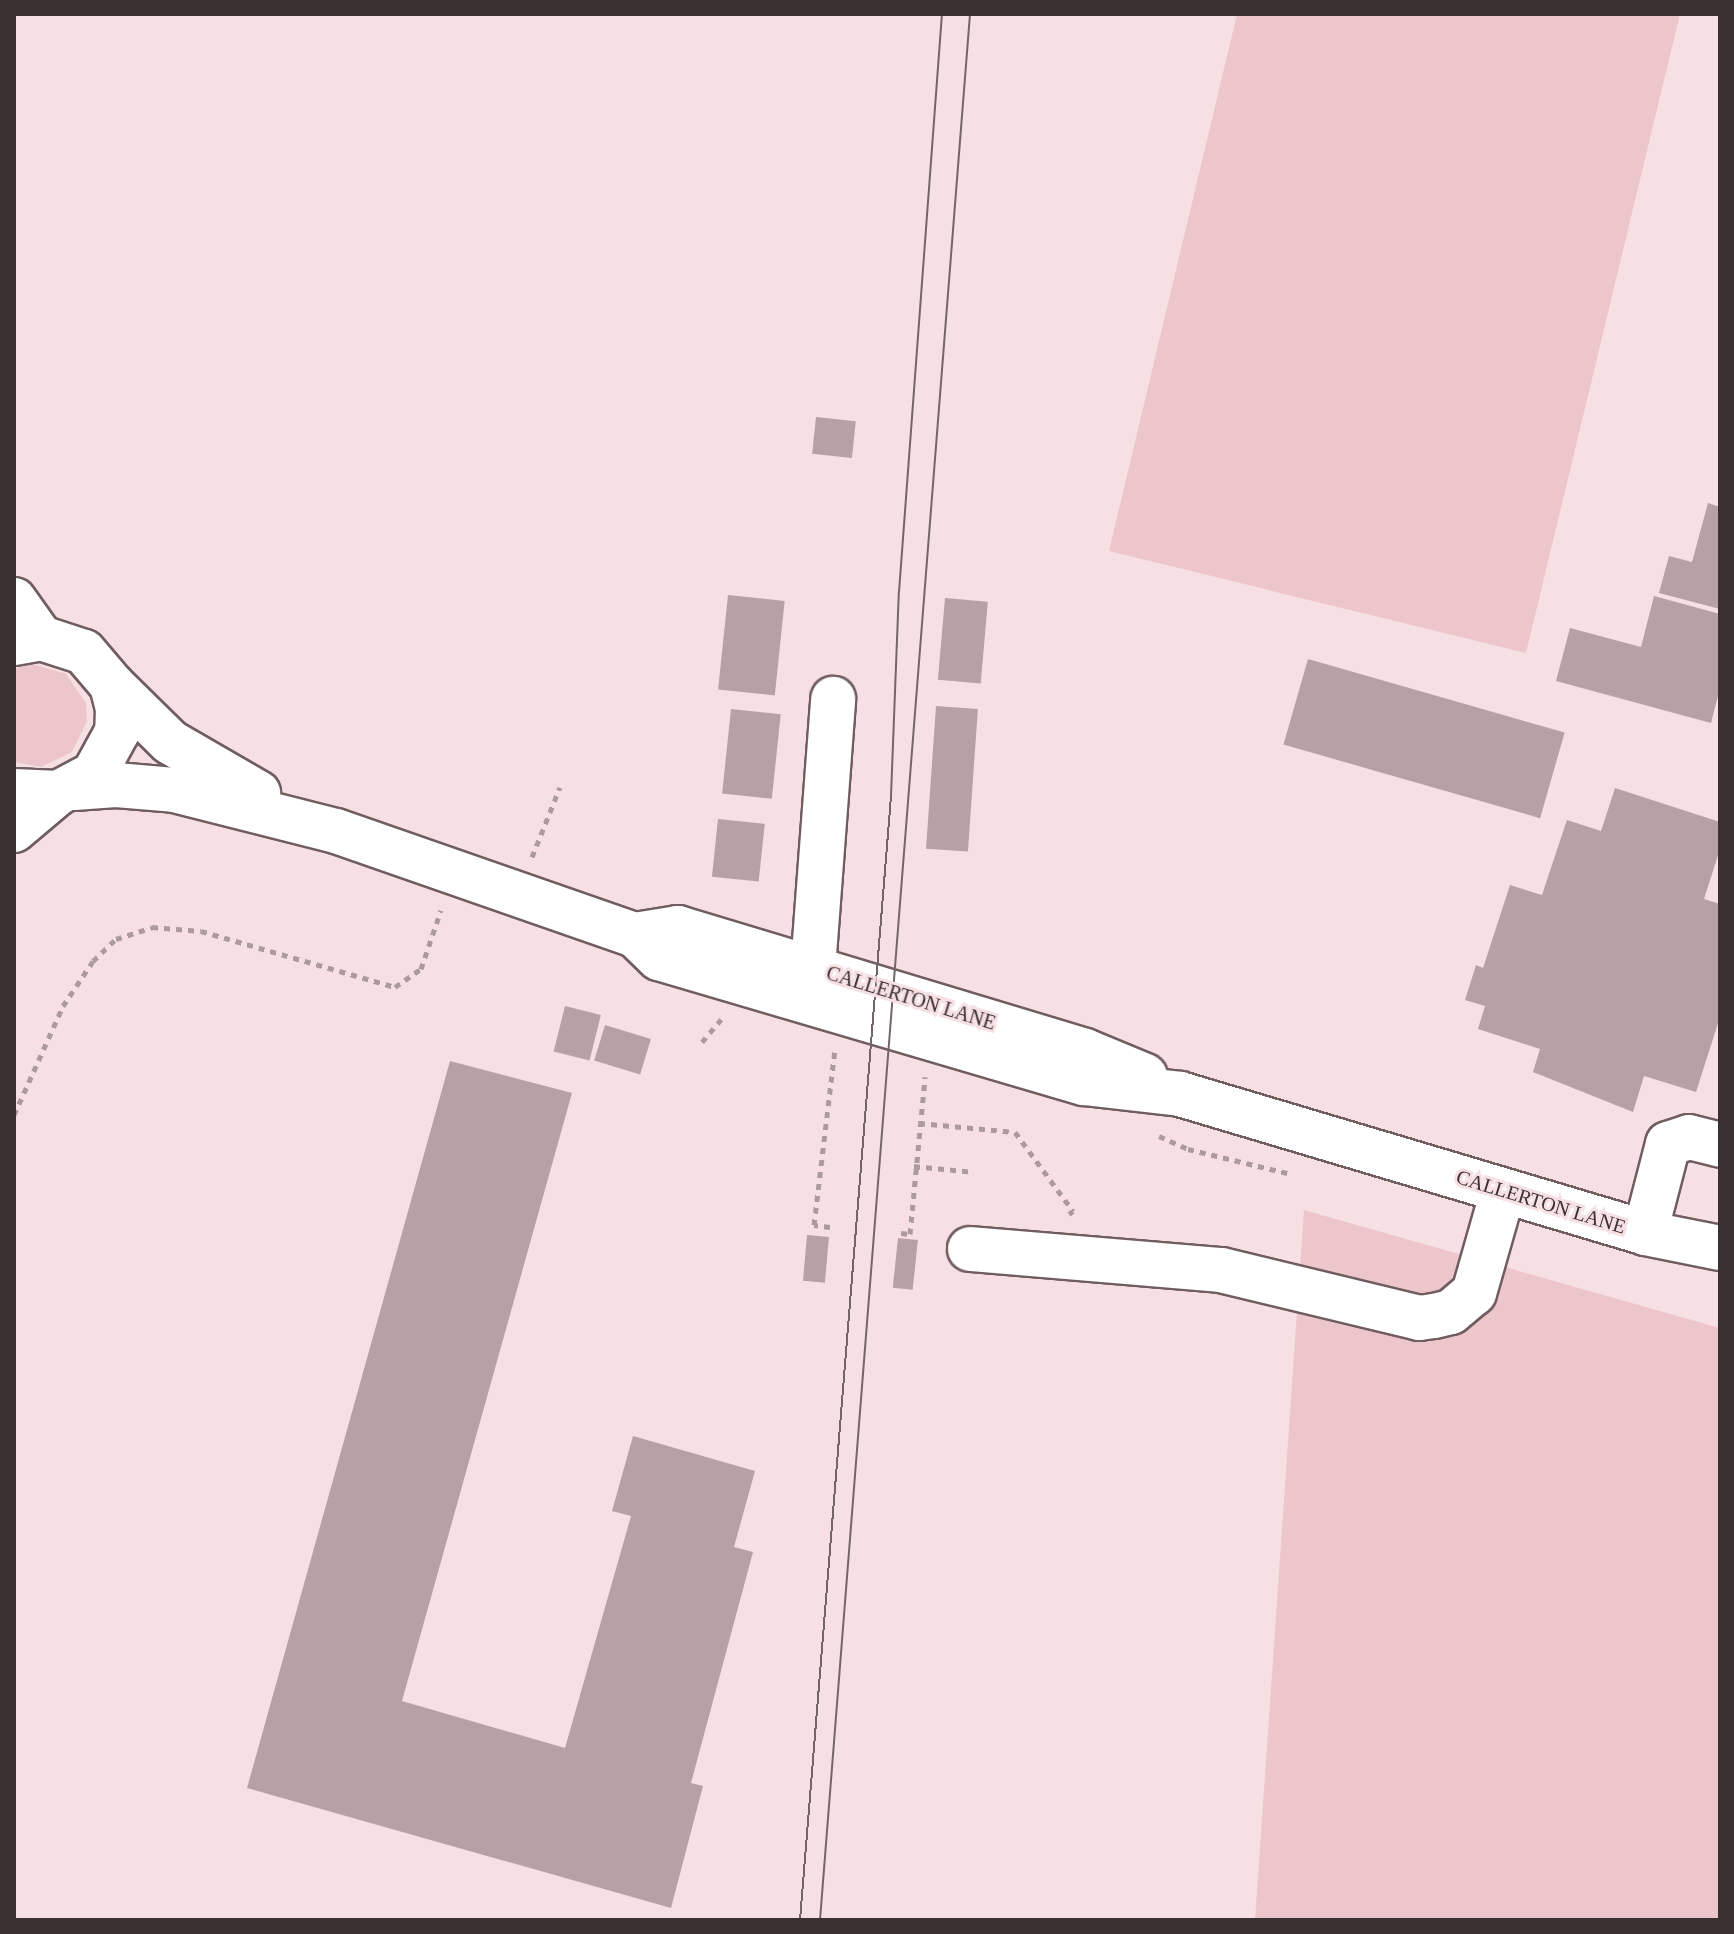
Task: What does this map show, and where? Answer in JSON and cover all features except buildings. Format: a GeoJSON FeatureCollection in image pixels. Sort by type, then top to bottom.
{"type":"FeatureCollection","features":[{"type":"Feature","properties":{"kind":"main road"},"geometry":{"type":"LineString","coordinates":[[14,600],[28,640]]}},
{"type":"Feature","properties":{"kind":"main road","name":"CALLERTON LANE"},"geometry":{"type":"LineString","coordinates":[[28,640],[84,652],[150,726],[195,759],[336,831]]}},
{"type":"Feature","properties":{"kind":"main road"},"geometry":{"type":"LineString","coordinates":[[14,830],[109,755],[118,721],[112,685]]}},
{"type":"Feature","properties":{"kind":"main road"},"geometry":{"type":"LineString","coordinates":[[813,968],[833,699]]}},
{"type":"Feature","properties":{"kind":"main road","name":"CALLERTON LANE"},"geometry":{"type":"LineString","coordinates":[[14,791],[66,791],[116,785],[174,790],[336,831],[518,894],[647,947],[1084,1083],[1180,1094]]}},
{"type":"Feature","properties":{"kind":"main road","name":"CALLERTON LANE"},"geometry":{"type":"LineString","coordinates":[[647,947],[678,928],[1085,1051],[1180,1094],[1645,1233],[1720,1248]]}},
{"type":"Feature","properties":{"kind":"main road"},"geometry":{"type":"LineString","coordinates":[[1645,1233],[1668,1144],[1689,1137],[1720,1145]]}},
{"type":"Feature","properties":{"kind":"main road"},"geometry":{"type":"LineString","coordinates":[[970,1249],[1221,1270],[1419,1318],[1451,1312],[1474,1293],[1503,1191]]}},
{"type":"Feature","properties":{"kind":"path"},"geometry":{"type":"LineString","coordinates":[[518,894],[560,787]]}},
{"type":"Feature","properties":{"kind":"path"},"geometry":{"type":"LineString","coordinates":[[14,1115],[63,1006],[93,961],[116,939],[152,927],[201,931],[395,987],[414,978],[427,957],[453,871]]}},
{"type":"Feature","properties":{"kind":"path"},"geometry":{"type":"LineString","coordinates":[[830,1227],[814,1225],[836,1041]]}},
{"type":"Feature","properties":{"kind":"path"},"geometry":{"type":"LineString","coordinates":[[901,1233],[910,1234],[914,1166],[926,1066]]}},
{"type":"Feature","properties":{"kind":"path"},"geometry":{"type":"LineString","coordinates":[[919,1123],[1015,1132],[1073,1211],[1045,1234],[1044,1256]]}},
{"type":"Feature","properties":{"kind":"path"},"geometry":{"type":"LineString","coordinates":[[914,1166],[974,1172]]}},
{"type":"Feature","properties":{"kind":"shaded area"},"geometry":{"type":"Polygon","coordinates":[[[1237,14],[1680,14],[1526,653],[1109,551],[1237,14]]]}},
{"type":"Feature","properties":{"kind":"shaded area"},"geometry":{"type":"Polygon","coordinates":[[[32,664],[66,674],[86,703],[87,721],[72,752],[41,767],[14,762],[14,669],[32,664]]]}},
{"type":"Feature","properties":{"kind":"shaded area"},"geometry":{"type":"Polygon","coordinates":[[[1304,1210],[1720,1328],[1720,1920],[1255,1920],[1304,1210]]]}},
{"type":"Feature","properties":{"kind":"tram line"},"geometry":{"type":"LineString","coordinates":[[800,1920],[891,796],[899,592],[942,14]]}},
{"type":"Feature","properties":{"kind":"tram line"},"geometry":{"type":"LineString","coordinates":[[820,1920],[970,14]]}}]}
